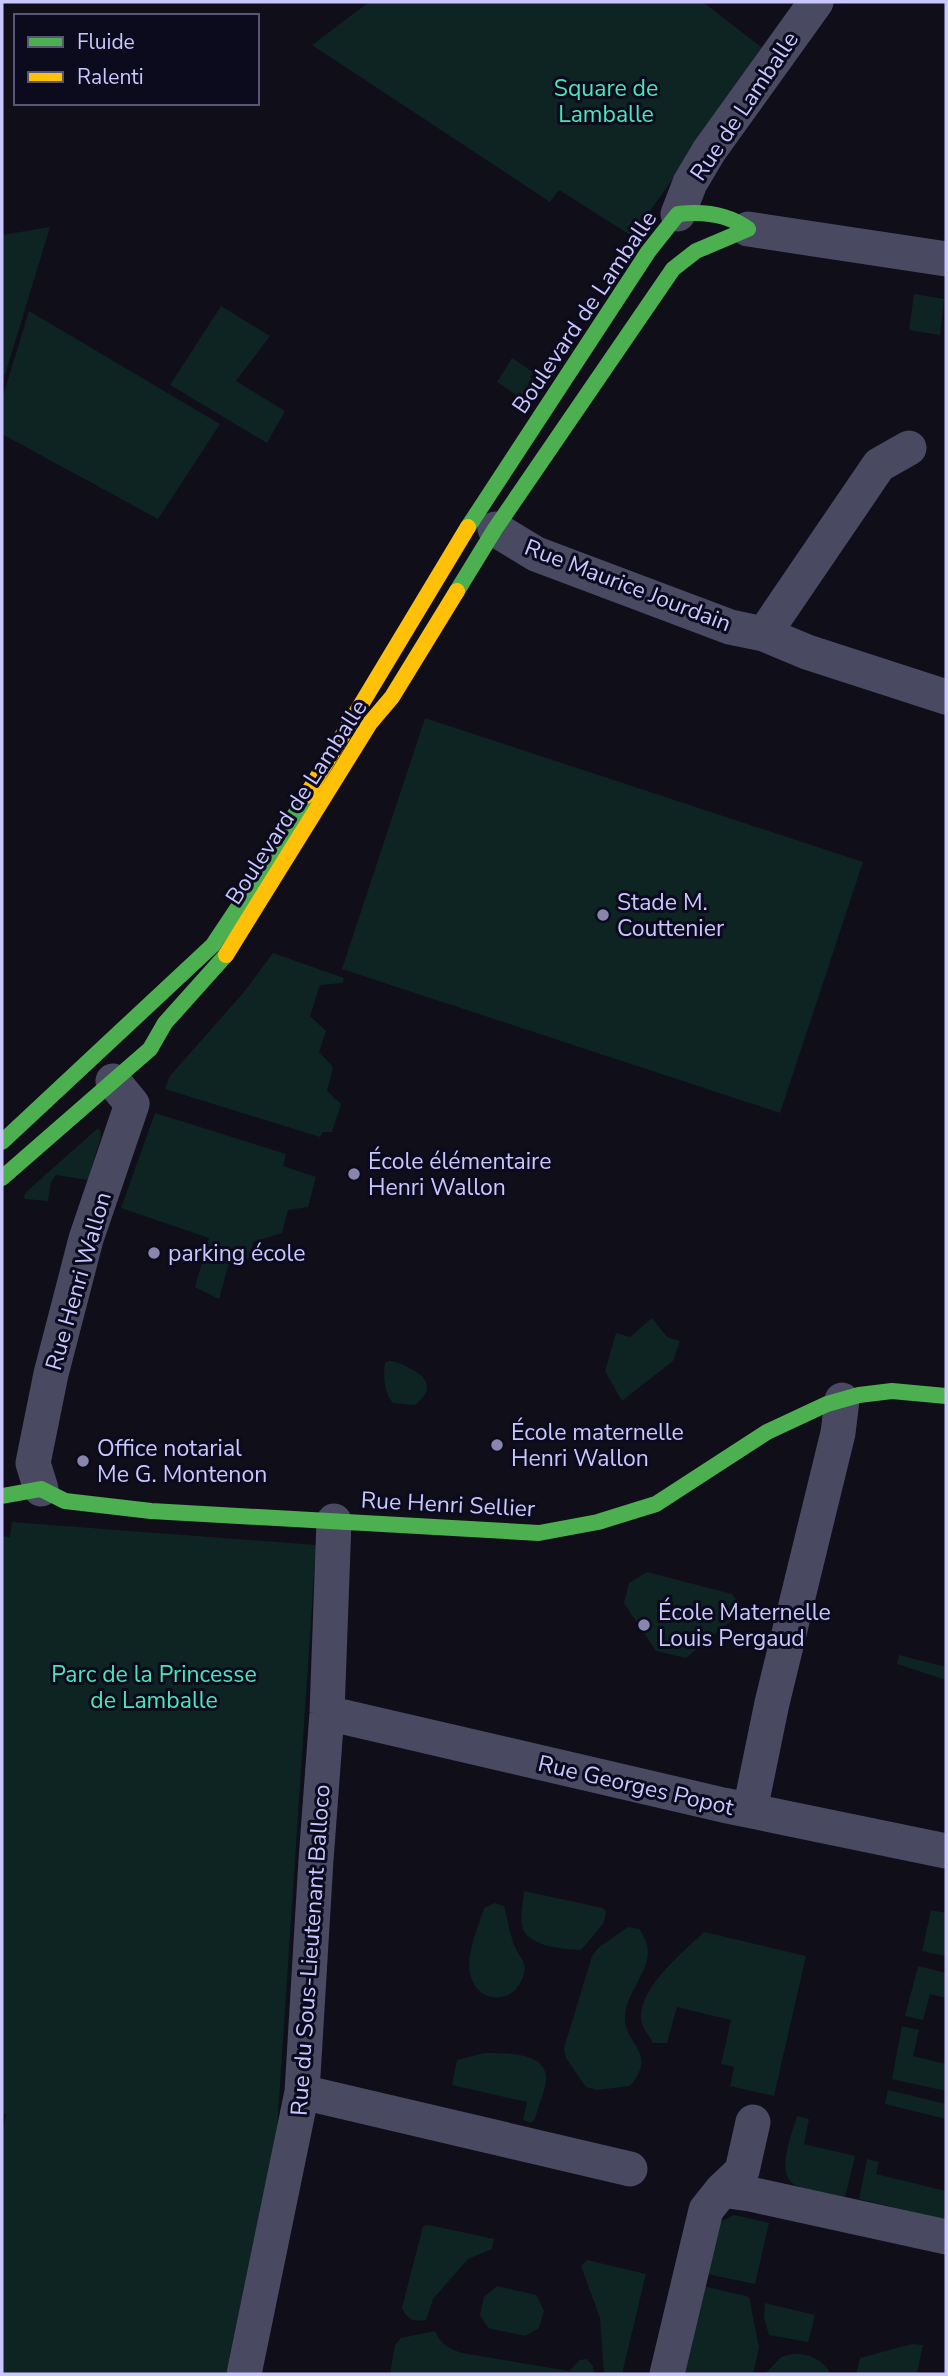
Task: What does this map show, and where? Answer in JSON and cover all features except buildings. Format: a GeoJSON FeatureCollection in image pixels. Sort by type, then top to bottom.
{"type":"FeatureCollection","features":[{"type":"Feature","properties":{"kind":"street","name":"Rue de Lamballe"},"geometry":{"type":"LineString","coordinates":[[678,214],[690,183],[709,151],[816,2]]}},
{"type":"Feature","properties":{"kind":"street","name":"Boulevard de Lamballe"},"geometry":{"type":"LineString","coordinates":[[2,1142],[103,1070],[150,1049],[165,1023],[228,952],[370,723],[392,697],[406,674],[484,523],[673,268],[696,251],[748,229],[738,220],[691,212],[678,214],[648,252],[484,523],[213,945],[103,1070],[2,1178]]}},
{"type":"Feature","properties":{"kind":"street"},"geometry":{"type":"LineString","coordinates":[[748,229],[946,259]]}},
{"type":"Feature","properties":{"kind":"street"},"geometry":{"type":"LineString","coordinates":[[764,634],[879,465],[909,448]]}},
{"type":"Feature","properties":{"kind":"street","name":"Rue Maurice Jourdain"},"geometry":{"type":"LineString","coordinates":[[484,523],[536,554],[730,627],[764,634],[807,652],[946,697]]}},
{"type":"Feature","properties":{"kind":"street","name":"Rue Henri Wallon"},"geometry":{"type":"LineString","coordinates":[[41,1489],[33,1463],[51,1374],[86,1238],[132,1104],[103,1070]]}},
{"type":"Feature","properties":{"kind":"street","name":"Rue Henri Sellier"},"geometry":{"type":"LineString","coordinates":[[41,1489],[65,1501],[151,1511],[539,1533],[587,1525],[656,1504],[778,1425],[842,1400],[895,1391],[946,1396]]}},
{"type":"Feature","properties":{"kind":"street"},"geometry":{"type":"LineString","coordinates":[[750,1810],[838,1433],[842,1400]]}},
{"type":"Feature","properties":{"kind":"street"},"geometry":{"type":"LineString","coordinates":[[2,1496],[41,1489]]}},
{"type":"Feature","properties":{"kind":"street","name":"Rue du Sous-Lieutenant Balloco"},"geometry":{"type":"LineString","coordinates":[[244,2374],[302,2092],[327,1713],[334,1521]]}},
{"type":"Feature","properties":{"kind":"street","name":"Rue Georges Popot"},"geometry":{"type":"LineString","coordinates":[[327,1713],[750,1810],[946,1850]]}},
{"type":"Feature","properties":{"kind":"street"},"geometry":{"type":"LineString","coordinates":[[302,2092],[630,2169]]}},
{"type":"Feature","properties":{"kind":"street"},"geometry":{"type":"LineString","coordinates":[[667,2374],[706,2210],[722,2190],[742,2172],[753,2122]]}},
{"type":"Feature","properties":{"kind":"street"},"geometry":{"type":"LineString","coordinates":[[722,2190],[946,2237]]}},
{"type":"Feature","properties":{"kind":"green space","name":"Square de Lamballe"},"geometry":{"type":"Polygon","coordinates":[[[369,2],[703,2],[765,50],[632,236],[559,190],[550,202],[312,45],[369,2]]]}},
{"type":"Feature","properties":{"kind":"green space"},"geometry":{"type":"Polygon","coordinates":[[[50,227],[5,375],[2,374],[2,235],[50,227]]]}},
{"type":"Feature","properties":{"kind":"green space"},"geometry":{"type":"Polygon","coordinates":[[[914,294],[944,299],[940,335],[909,330],[914,294]]]}},
{"type":"Feature","properties":{"kind":"green space"},"geometry":{"type":"Polygon","coordinates":[[[221,306],[270,336],[236,381],[285,411],[267,443],[170,385],[221,306]]]}},
{"type":"Feature","properties":{"kind":"green space"},"geometry":{"type":"Polygon","coordinates":[[[29,311],[220,424],[158,519],[2,434],[2,399],[29,311]]]}},
{"type":"Feature","properties":{"kind":"green space"},"geometry":{"type":"Polygon","coordinates":[[[512,358],[533,372],[530,377],[533,380],[521,398],[497,382],[512,358]]]}},
{"type":"Feature","properties":{"kind":"green space","name":"Stade M. Couttenier"},"geometry":{"type":"Polygon","coordinates":[[[425,718],[863,862],[780,1113],[342,969],[425,718]]]}},
{"type":"Feature","properties":{"kind":"green space"},"geometry":{"type":"Polygon","coordinates":[[[273,953],[344,978],[343,983],[320,985],[310,1016],[326,1031],[319,1052],[333,1067],[327,1091],[341,1104],[332,1132],[323,1132],[320,1137],[165,1089],[169,1077],[244,992],[273,953]]]}},
{"type":"Feature","properties":{"kind":"green space"},"geometry":{"type":"Polygon","coordinates":[[[155,1113],[286,1154],[283,1166],[316,1177],[308,1207],[288,1210],[282,1233],[253,1242],[250,1258],[229,1263],[219,1299],[195,1287],[209,1238],[121,1208],[155,1113]]]}},
{"type":"Feature","properties":{"kind":"green space"},"geometry":{"type":"Polygon","coordinates":[[[97,1129],[100,1130],[101,1136],[88,1180],[56,1175],[51,1182],[48,1201],[25,1199],[26,1192],[97,1129]]]}},
{"type":"Feature","properties":{"kind":"green space"},"geometry":{"type":"Polygon","coordinates":[[[652,1318],[667,1337],[680,1341],[673,1361],[622,1401],[605,1371],[616,1333],[630,1337],[652,1318]]]}},
{"type":"Feature","properties":{"kind":"green space"},"geometry":{"type":"Polygon","coordinates":[[[388,1361],[411,1369],[426,1381],[426,1391],[415,1405],[393,1403],[390,1399],[384,1379],[385,1363],[388,1361]]]}},
{"type":"Feature","properties":{"kind":"green space","name":"Parc de la Princesse de Lamballe"},"geometry":{"type":"Polygon","coordinates":[[[12,1522],[316,1545],[277,2130],[226,2374],[2,2374],[2,2137],[6,2114],[2,2112],[2,1536],[10,1537],[12,1522]]]}},
{"type":"Feature","properties":{"kind":"green space"},"geometry":{"type":"Polygon","coordinates":[[[647,1572],[732,1594],[743,1611],[686,1658],[656,1651],[624,1603],[629,1583],[647,1572]]]}},
{"type":"Feature","properties":{"kind":"green space"},"geometry":{"type":"Polygon","coordinates":[[[899,1655],[946,1667],[946,1680],[897,1664],[899,1655]]]}},
{"type":"Feature","properties":{"kind":"green space"},"geometry":{"type":"Polygon","coordinates":[[[524,1891],[603,1908],[606,1912],[603,1924],[581,1950],[538,1942],[530,1938],[522,1925],[524,1891]]]}},
{"type":"Feature","properties":{"kind":"green space"},"geometry":{"type":"Polygon","coordinates":[[[495,1903],[504,1906],[514,1944],[525,1966],[520,1983],[514,1991],[499,1998],[482,1993],[476,1987],[469,1969],[473,1942],[484,1908],[495,1903]]]}},
{"type":"Feature","properties":{"kind":"green space"},"geometry":{"type":"Polygon","coordinates":[[[931,1910],[946,1913],[946,1956],[922,1951],[931,1910]]]}},
{"type":"Feature","properties":{"kind":"green space"},"geometry":{"type":"Polygon","coordinates":[[[628,1927],[639,1929],[646,1941],[648,1952],[642,1973],[627,2004],[625,2016],[629,2034],[641,2056],[641,2065],[630,2086],[597,2090],[586,2087],[566,2058],[564,2048],[592,1956],[598,1948],[628,1927]]]}},
{"type":"Feature","properties":{"kind":"green space"},"geometry":{"type":"Polygon","coordinates":[[[704,1932],[806,1956],[774,2096],[730,2086],[734,2067],[721,2064],[731,2020],[677,2007],[667,2043],[653,2043],[642,2024],[645,1999],[653,1986],[673,1961],[704,1932]]]}},
{"type":"Feature","properties":{"kind":"green space"},"geometry":{"type":"Polygon","coordinates":[[[918,1966],[946,1973],[946,1998],[930,1994],[923,2020],[905,2016],[918,1966]]]}},
{"type":"Feature","properties":{"kind":"green space"},"geometry":{"type":"Polygon","coordinates":[[[902,2026],[919,2030],[913,2056],[946,2064],[946,2091],[892,2079],[902,2026]]]}},
{"type":"Feature","properties":{"kind":"green space"},"geometry":{"type":"Polygon","coordinates":[[[484,2053],[523,2056],[533,2059],[545,2071],[544,2091],[535,2119],[531,2123],[523,2120],[527,2102],[452,2085],[457,2060],[484,2053]]]}},
{"type":"Feature","properties":{"kind":"green space"},"geometry":{"type":"Polygon","coordinates":[[[888,2090],[946,2104],[946,2119],[885,2104],[888,2090]]]}},
{"type":"Feature","properties":{"kind":"green space"},"geometry":{"type":"Polygon","coordinates":[[[797,2116],[809,2119],[804,2144],[855,2156],[845,2197],[807,2189],[789,2180],[786,2172],[787,2153],[797,2116]]]}},
{"type":"Feature","properties":{"kind":"green space"},"geometry":{"type":"Polygon","coordinates":[[[867,2159],[879,2162],[876,2174],[946,2191],[946,2220],[859,2199],[867,2159]]]}},
{"type":"Feature","properties":{"kind":"green space"},"geometry":{"type":"Polygon","coordinates":[[[734,2215],[769,2223],[755,2284],[707,2274],[720,2222],[734,2215]]]}},
{"type":"Feature","properties":{"kind":"green space"},"geometry":{"type":"Polygon","coordinates":[[[423,2226],[494,2239],[492,2249],[468,2259],[433,2299],[426,2320],[414,2320],[406,2315],[402,2308],[423,2226]]]}},
{"type":"Feature","properties":{"kind":"green space"},"geometry":{"type":"Polygon","coordinates":[[[587,2260],[646,2274],[622,2374],[604,2374],[600,2318],[581,2266],[587,2260]]]}},
{"type":"Feature","properties":{"kind":"green space"},"geometry":{"type":"Polygon","coordinates":[[[497,2286],[536,2295],[544,2311],[539,2328],[525,2336],[488,2328],[480,2315],[484,2297],[497,2286]]]}},
{"type":"Feature","properties":{"kind":"green space"},"geometry":{"type":"Polygon","coordinates":[[[703,2286],[749,2297],[759,2347],[753,2374],[683,2374],[703,2286]]]}},
{"type":"Feature","properties":{"kind":"green space"},"geometry":{"type":"Polygon","coordinates":[[[765,2303],[815,2315],[808,2342],[769,2335],[764,2317],[765,2303]]]}},
{"type":"Feature","properties":{"kind":"green space"},"geometry":{"type":"Polygon","coordinates":[[[435,2331],[446,2345],[462,2353],[569,2371],[580,2360],[587,2359],[593,2366],[594,2374],[390,2374],[395,2345],[401,2338],[435,2331]]]}},
{"type":"Feature","properties":{"kind":"green space"},"geometry":{"type":"Polygon","coordinates":[[[912,2344],[923,2345],[917,2374],[856,2374],[860,2358],[912,2344]]]}},
{"type":"Feature","properties":{"kind":"green space"},"geometry":{"type":"Polygon","coordinates":[[[793,2354],[815,2358],[831,2374],[765,2374],[781,2357],[793,2354]]]}},
{"type":"Feature","properties":{"kind":"traffic: fast"},"geometry":{"type":"LineString","coordinates":[[457,591],[495,529],[673,269],[696,251],[748,229],[715,215],[678,214],[648,252],[468,527]]}},
{"type":"Feature","properties":{"kind":"traffic: fast"},"geometry":{"type":"LineString","coordinates":[[2,1142],[213,945],[306,796]]}},
{"type":"Feature","properties":{"kind":"traffic: fast"},"geometry":{"type":"LineString","coordinates":[[2,1178],[150,1049],[165,1023],[226,955]]}},
{"type":"Feature","properties":{"kind":"traffic: fast"},"geometry":{"type":"LineString","coordinates":[[2,1496],[41,1489],[65,1501],[151,1511],[539,1533],[598,1522],[656,1504],[767,1432],[827,1404],[859,1395],[892,1391],[946,1396]]}},
{"type":"Feature","properties":{"kind":"traffic: slow"},"geometry":{"type":"LineString","coordinates":[[306,796],[468,527]]}},
{"type":"Feature","properties":{"kind":"traffic: slow"},"geometry":{"type":"LineString","coordinates":[[226,955],[370,723],[392,697],[457,591]]}},
{"type":"Feature","properties":{"kind":"place","name":"Stade M. Couttenier"},"geometry":{"type":"Point","coordinates":[603,915]}},
{"type":"Feature","properties":{"kind":"place","name":"École élémentaire Henri Wallon"},"geometry":{"type":"Point","coordinates":[354,1174]}},
{"type":"Feature","properties":{"kind":"place","name":"parking école"},"geometry":{"type":"Point","coordinates":[154,1253]}},
{"type":"Feature","properties":{"kind":"place","name":"École maternelle Henri Wallon"},"geometry":{"type":"Point","coordinates":[497,1445]}},
{"type":"Feature","properties":{"kind":"place","name":"Office notarial Me G. Montenon"},"geometry":{"type":"Point","coordinates":[83,1461]}},
{"type":"Feature","properties":{"kind":"place","name":"École Maternelle Louis Pergaud"},"geometry":{"type":"Point","coordinates":[644,1625]}}]}
